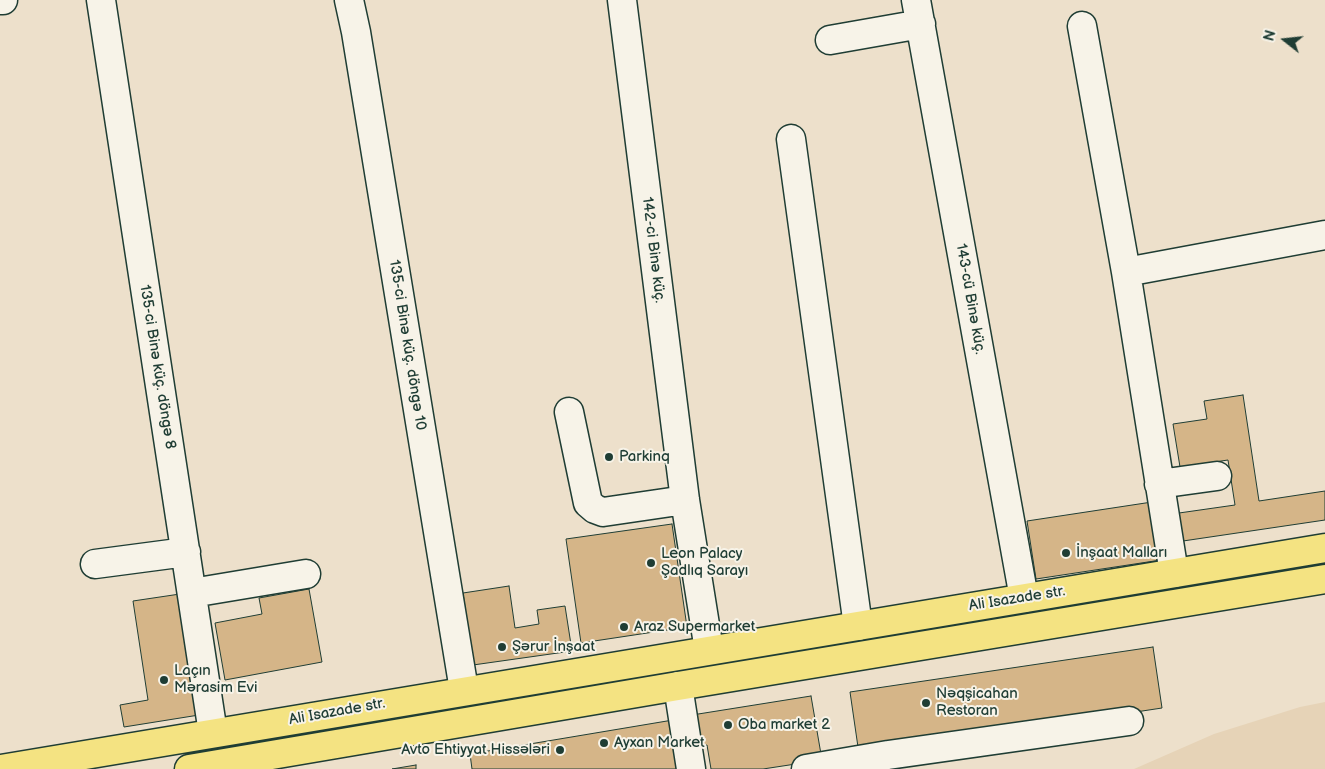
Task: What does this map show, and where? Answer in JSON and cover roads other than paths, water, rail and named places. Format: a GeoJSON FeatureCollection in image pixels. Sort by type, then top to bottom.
{"type":"FeatureCollection","features":[{"type":"Feature","properties":{"kind":"main road","name":"Ali Isazade str."},"geometry":{"type":"LineString","coordinates":[[1,769],[464,690],[1325,548]]}},
{"type":"Feature","properties":{"kind":"main road","name":"Ali Isazade str."},"geometry":{"type":"LineString","coordinates":[[189,769],[1325,579]]}},
{"type":"Feature","properties":{"kind":"main road"},"geometry":{"type":"LineString","coordinates":[[708,650],[713,680]]}},
{"type":"Feature","properties":{"kind":"main road"},"geometry":{"type":"LineString","coordinates":[[674,656],[678,686]]}},
{"type":"Feature","properties":{"kind":"street","name":"135-ci Binə küç. döngə 8"},"geometry":{"type":"LineString","coordinates":[[101,0],[213,733]]}},
{"type":"Feature","properties":{"kind":"street","name":"135-ci Binə küç. döngə 10"},"geometry":{"type":"LineString","coordinates":[[349,0],[356,32],[464,690]]}},
{"type":"Feature","properties":{"kind":"street","name":"142-ci Binə küç."},"geometry":{"type":"LineString","coordinates":[[622,0],[685,500],[708,650]]}},
{"type":"Feature","properties":{"kind":"street"},"geometry":{"type":"LineString","coordinates":[[830,40],[918,12]]}},
{"type":"Feature","properties":{"kind":"street","name":"143-cü Binə küç."},"geometry":{"type":"LineString","coordinates":[[918,12],[1024,598]]}},
{"type":"Feature","properties":{"kind":"street"},"geometry":{"type":"LineString","coordinates":[[1082,26],[1126,272],[1174,573]]}},
{"type":"Feature","properties":{"kind":"street"},"geometry":{"type":"LineString","coordinates":[[791,139],[858,626]]}},
{"type":"Feature","properties":{"kind":"street"},"geometry":{"type":"LineString","coordinates":[[1126,272],[1325,235]]}},
{"type":"Feature","properties":{"kind":"street"},"geometry":{"type":"LineString","coordinates":[[569,412],[588,503],[595,509],[603,512],[685,500]]}},
{"type":"Feature","properties":{"kind":"street"},"geometry":{"type":"LineString","coordinates":[[1160,484],[1216,476]]}},
{"type":"Feature","properties":{"kind":"street"},"geometry":{"type":"LineString","coordinates":[[96,564],[186,552]]}},
{"type":"Feature","properties":{"kind":"street"},"geometry":{"type":"LineString","coordinates":[[192,593],[306,574]]}},
{"type":"Feature","properties":{"kind":"street"},"geometry":{"type":"LineString","coordinates":[[678,686],[691,769]]}},
{"type":"Feature","properties":{"kind":"street"},"geometry":{"type":"LineString","coordinates":[[806,769],[888,755],[1129,721]]}},
{"type":"Feature","properties":{"kind":"place","name":"Parkinq"},"geometry":{"type":"Point","coordinates":[609,457]}},
{"type":"Feature","properties":{"kind":"place","name":"İnşaat Malları"},"geometry":{"type":"Point","coordinates":[1066,553]}},
{"type":"Feature","properties":{"kind":"place","name":"Leon Palaсу Şadlıq Sarayı"},"geometry":{"type":"Point","coordinates":[651,563]}},
{"type":"Feature","properties":{"kind":"place","name":"Araz Supermarket"},"geometry":{"type":"Point","coordinates":[624,627]}},
{"type":"Feature","properties":{"kind":"place","name":"Şərur İnşaat"},"geometry":{"type":"Point","coordinates":[502,647]}},
{"type":"Feature","properties":{"kind":"place","name":"Laçın Mərasim Evi"},"geometry":{"type":"Point","coordinates":[164,680]}},
{"type":"Feature","properties":{"kind":"place","name":"Nəqşicahan Restoran"},"geometry":{"type":"Point","coordinates":[926,703]}},
{"type":"Feature","properties":{"kind":"place","name":"Oba market 2"},"geometry":{"type":"Point","coordinates":[728,725]}},
{"type":"Feature","properties":{"kind":"place","name":"Ayxan Market"},"geometry":{"type":"Point","coordinates":[604,743]}},
{"type":"Feature","properties":{"kind":"place","name":"Avto Ehtiyyat Hissələri"},"geometry":{"type":"Point","coordinates":[560,750]}}]}
